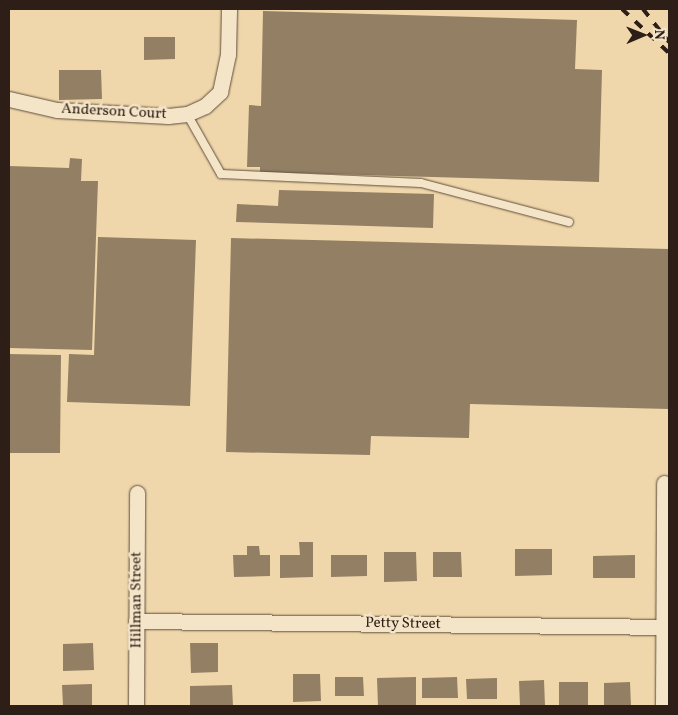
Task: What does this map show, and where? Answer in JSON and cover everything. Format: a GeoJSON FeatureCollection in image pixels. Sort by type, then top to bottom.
{"type":"FeatureCollection","features":[{"type":"Feature","properties":{"kind":"street","name":"Anderson Court"},"geometry":{"type":"LineString","coordinates":[[9,99],[56,110],[168,116],[187,114],[205,106],[220,92],[228,54],[229,9]]}},
{"type":"Feature","properties":{"kind":"street"},"geometry":{"type":"LineString","coordinates":[[663,706],[666,628],[664,483]]}},
{"type":"Feature","properties":{"kind":"street","name":"Hillman Street"},"geometry":{"type":"LineString","coordinates":[[136,706],[137,493]]}},
{"type":"Feature","properties":{"kind":"street","name":"Petty Street"},"geometry":{"type":"LineString","coordinates":[[136,621],[666,628]]}},
{"type":"Feature","properties":{"kind":"lane"},"geometry":{"type":"LineString","coordinates":[[187,114],[222,174],[421,183],[569,222]]}},
{"type":"Feature","properties":{"kind":"building"},"geometry":{"type":"Polygon","coordinates":[[[263,11],[577,20],[575,69],[602,70],[599,182],[260,172],[260,167],[247,167],[249,105],[261,106],[263,11]]]}},
{"type":"Feature","properties":{"kind":"building"},"geometry":{"type":"Polygon","coordinates":[[[144,37],[175,37],[175,59],[144,60],[144,37]]]}},
{"type":"Feature","properties":{"kind":"building"},"geometry":{"type":"Polygon","coordinates":[[[59,70],[101,70],[102,99],[59,100],[59,70]]]}},
{"type":"Feature","properties":{"kind":"building"},"geometry":{"type":"Polygon","coordinates":[[[70,158],[82,159],[81,181],[98,181],[92,350],[9,348],[9,166],[69,168],[70,158]]]}},
{"type":"Feature","properties":{"kind":"building"},"geometry":{"type":"Polygon","coordinates":[[[279,190],[434,194],[433,228],[236,222],[237,204],[278,206],[279,190]]]}},
{"type":"Feature","properties":{"kind":"building"},"geometry":{"type":"Polygon","coordinates":[[[98,237],[196,240],[190,406],[67,402],[69,354],[94,355],[98,237]]]}},
{"type":"Feature","properties":{"kind":"building"},"geometry":{"type":"Polygon","coordinates":[[[231,238],[669,249],[669,409],[470,404],[469,438],[371,436],[370,455],[226,452],[231,238]]]}},
{"type":"Feature","properties":{"kind":"building"},"geometry":{"type":"Polygon","coordinates":[[[9,354],[61,355],[60,453],[9,453],[9,354]]]}},
{"type":"Feature","properties":{"kind":"building"},"geometry":{"type":"Polygon","coordinates":[[[299,542],[313,542],[313,577],[280,578],[280,555],[300,555],[299,542]]]}},
{"type":"Feature","properties":{"kind":"building"},"geometry":{"type":"Polygon","coordinates":[[[247,546],[259,546],[260,555],[270,555],[270,576],[234,577],[233,555],[247,555],[247,546]]]}},
{"type":"Feature","properties":{"kind":"building"},"geometry":{"type":"Polygon","coordinates":[[[515,549],[552,549],[552,575],[515,576],[515,549]]]}},
{"type":"Feature","properties":{"kind":"building"},"geometry":{"type":"Polygon","coordinates":[[[384,552],[416,552],[417,581],[384,582],[384,552]]]}},
{"type":"Feature","properties":{"kind":"building"},"geometry":{"type":"Polygon","coordinates":[[[433,552],[461,552],[462,577],[433,577],[433,552]]]}},
{"type":"Feature","properties":{"kind":"building"},"geometry":{"type":"Polygon","coordinates":[[[331,555],[367,555],[367,576],[331,577],[331,555]]]}},
{"type":"Feature","properties":{"kind":"building"},"geometry":{"type":"Polygon","coordinates":[[[635,555],[635,578],[593,578],[593,556],[635,555]]]}},
{"type":"Feature","properties":{"kind":"building"},"geometry":{"type":"Polygon","coordinates":[[[93,643],[94,670],[63,671],[63,644],[93,643]]]}},
{"type":"Feature","properties":{"kind":"building"},"geometry":{"type":"Polygon","coordinates":[[[190,643],[218,643],[218,672],[191,673],[190,643]]]}},
{"type":"Feature","properties":{"kind":"building"},"geometry":{"type":"Polygon","coordinates":[[[293,674],[320,674],[321,701],[293,702],[293,674]]]}},
{"type":"Feature","properties":{"kind":"building"},"geometry":{"type":"Polygon","coordinates":[[[335,677],[363,677],[364,696],[335,696],[335,677]]]}},
{"type":"Feature","properties":{"kind":"building"},"geometry":{"type":"Polygon","coordinates":[[[416,677],[416,706],[378,706],[377,678],[416,677]]]}},
{"type":"Feature","properties":{"kind":"building"},"geometry":{"type":"Polygon","coordinates":[[[457,677],[458,698],[422,698],[422,678],[457,677]]]}},
{"type":"Feature","properties":{"kind":"building"},"geometry":{"type":"Polygon","coordinates":[[[497,678],[497,699],[467,699],[466,679],[497,678]]]}},
{"type":"Feature","properties":{"kind":"building"},"geometry":{"type":"Polygon","coordinates":[[[544,680],[545,706],[520,706],[519,681],[544,680]]]}},
{"type":"Feature","properties":{"kind":"building"},"geometry":{"type":"Polygon","coordinates":[[[559,682],[588,682],[588,706],[559,706],[559,682]]]}},
{"type":"Feature","properties":{"kind":"building"},"geometry":{"type":"Polygon","coordinates":[[[630,682],[631,706],[604,706],[604,683],[630,682]]]}},
{"type":"Feature","properties":{"kind":"building"},"geometry":{"type":"Polygon","coordinates":[[[92,684],[92,706],[63,706],[62,685],[92,684]]]}},
{"type":"Feature","properties":{"kind":"building"},"geometry":{"type":"Polygon","coordinates":[[[232,685],[233,706],[190,706],[190,686],[232,685]]]}},
{"type":"Feature","properties":{"kind":"railway"},"geometry":{"type":"LineString","coordinates":[[622,9],[669,53]]}},
{"type":"Feature","properties":{"kind":"railway"},"geometry":{"type":"LineString","coordinates":[[643,9],[669,42]]}}]}
